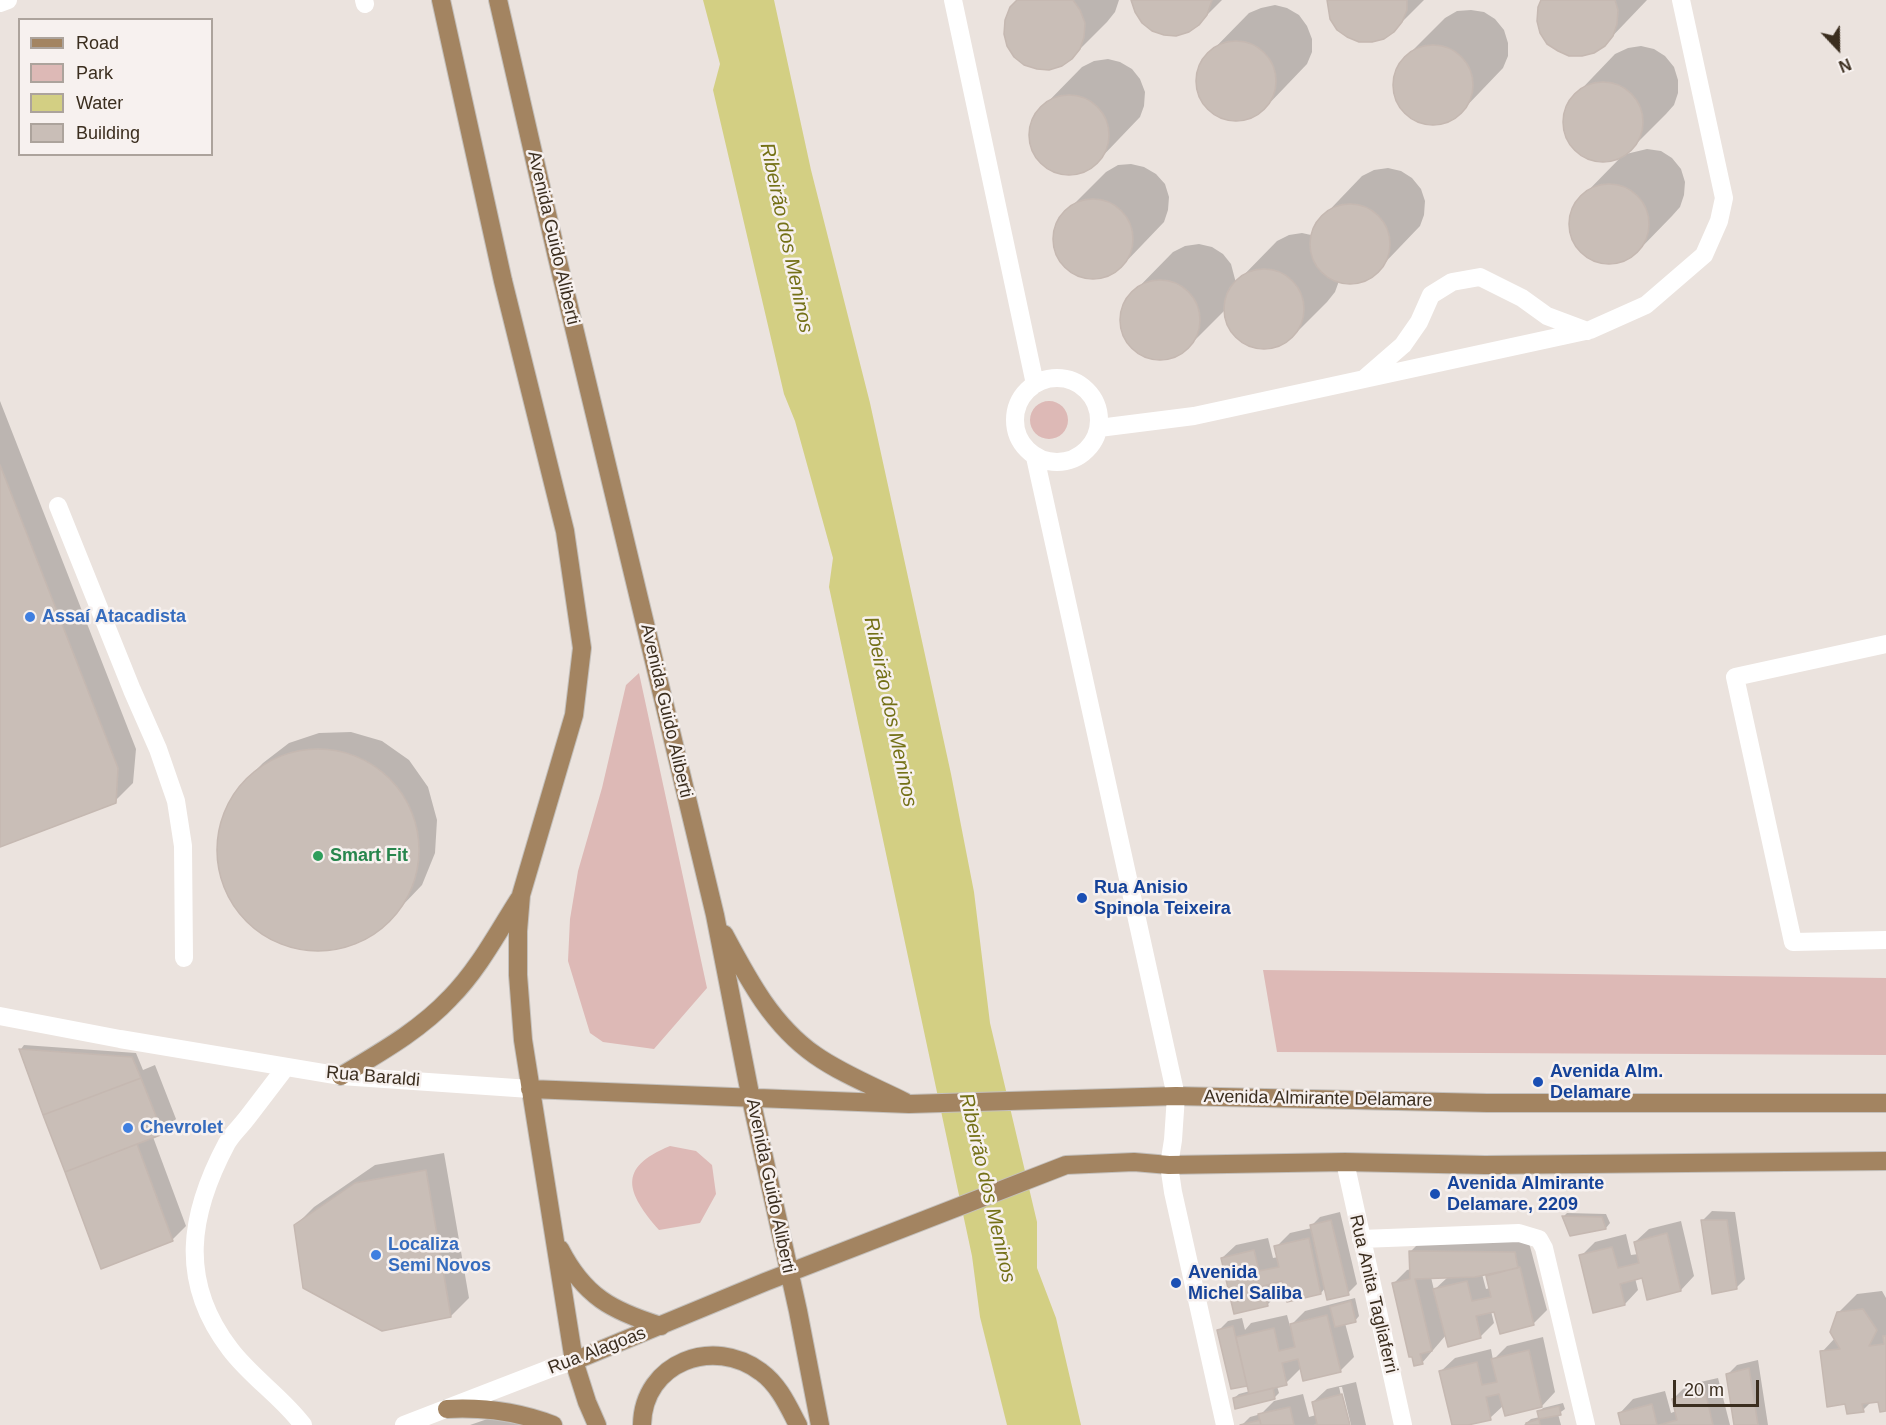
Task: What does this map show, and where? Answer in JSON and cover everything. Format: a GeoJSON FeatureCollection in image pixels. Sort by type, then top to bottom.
{"type":"FeatureCollection","features":[{"type":"Feature","properties":{"kind":"main road"},"geometry":{"type":"LineString","coordinates":[[441,0],[503,281],[565,531],[582,648],[574,715],[521,895],[518,975],[520,1016],[530,1089],[574,1361],[597,1425]]}},
{"type":"Feature","properties":{"kind":"main road","name":"Avenida Guido Aliberti"},"geometry":{"type":"LineString","coordinates":[[498,0],[557,257],[715,915],[751,1099],[820,1425]]}},
{"type":"Feature","properties":{"kind":"main road"},"geometry":{"type":"LineString","coordinates":[[341,1076],[427,1020],[451,998],[479,961],[521,895]]}},
{"type":"Feature","properties":{"kind":"main road"},"geometry":{"type":"LineString","coordinates":[[715,915],[757,994],[793,1037],[834,1066],[913,1104]]}},
{"type":"Feature","properties":{"kind":"main road","name":"Rua Baraldi"},"geometry":{"type":"LineString","coordinates":[[530,1089],[751,1099]]}},
{"type":"Feature","properties":{"kind":"main road","name":"Avenida Almirante Delamare"},"geometry":{"type":"LineString","coordinates":[[751,1099],[913,1104],[1176,1096],[1498,1103],[1886,1103]]}},
{"type":"Feature","properties":{"kind":"main road"},"geometry":{"type":"LineString","coordinates":[[789,1274],[1066,1165],[1134,1162],[1169,1165],[1344,1162],[1485,1165],[1886,1161]]}},
{"type":"Feature","properties":{"kind":"main road"},"geometry":{"type":"LineString","coordinates":[[552,1234],[575,1275],[594,1295],[620,1312],[661,1326]]}},
{"type":"Feature","properties":{"kind":"main road","name":"Rua Alagoas"},"geometry":{"type":"LineString","coordinates":[[574,1361],[789,1274]]}},
{"type":"Feature","properties":{"kind":"main road"},"geometry":{"type":"LineString","coordinates":[[642,1425],[648,1397],[657,1381],[670,1368],[696,1357],[722,1355],[745,1362],[767,1377],[784,1399],[798,1425]]}},
{"type":"Feature","properties":{"kind":"main road"},"geometry":{"type":"LineString","coordinates":[[447,1409],[475,1408],[498,1411],[553,1425]]}},
{"type":"Feature","properties":{"kind":"street"},"geometry":{"type":"LineString","coordinates":[[0,3],[8,0]]}},
{"type":"Feature","properties":{"kind":"street"},"geometry":{"type":"LineString","coordinates":[[953,0],[1035,384]]}},
{"type":"Feature","properties":{"kind":"street"},"geometry":{"type":"LineString","coordinates":[[1099,428],[1194,416],[1587,331],[1646,305],[1704,255],[1719,221],[1724,198],[1681,0]]}},
{"type":"Feature","properties":{"kind":"street"},"geometry":{"type":"LineString","coordinates":[[1364,380],[1403,345],[1419,322],[1431,295],[1452,282],[1480,277],[1522,298],[1547,316],[1587,331]]}},
{"type":"Feature","properties":{"kind":"street"},"geometry":{"type":"LineString","coordinates":[[1062,378],[1075,382],[1087,390],[1095,401],[1099,415],[1099,428],[1086,452],[1061,463],[1047,462],[1023,448],[1016,435],[1014,420],[1016,406],[1023,393],[1035,384],[1048,379],[1062,378]]}},
{"type":"Feature","properties":{"kind":"street"},"geometry":{"type":"LineString","coordinates":[[1035,457],[1176,1096],[1169,1165],[1173,1192],[1225,1425]]}},
{"type":"Feature","properties":{"kind":"street"},"geometry":{"type":"LineString","coordinates":[[58,506],[132,690],[158,748],[176,801],[183,846],[184,958]]}},
{"type":"Feature","properties":{"kind":"street"},"geometry":{"type":"LineString","coordinates":[[1886,644],[1735,677],[1792,942],[1886,940]]}},
{"type":"Feature","properties":{"kind":"street","name":"Rua Baraldi"},"geometry":{"type":"LineString","coordinates":[[0,1016],[120,1039],[341,1076],[530,1089]]}},
{"type":"Feature","properties":{"kind":"street"},"geometry":{"type":"LineString","coordinates":[[286,1067],[228,1142],[203,1196],[198,1212],[194,1244],[196,1267],[206,1307],[221,1337],[243,1364],[303,1425]]}},
{"type":"Feature","properties":{"kind":"street","name":"Rua Anita Tagliaferri"},"geometry":{"type":"LineString","coordinates":[[1344,1162],[1403,1425]]}},
{"type":"Feature","properties":{"kind":"street"},"geometry":{"type":"LineString","coordinates":[[1361,1239],[1519,1233],[1539,1239],[1544,1248],[1586,1425]]}},
{"type":"Feature","properties":{"kind":"street","name":"Rua Alagoas"},"geometry":{"type":"LineString","coordinates":[[404,1425],[574,1361]]}},
{"type":"Feature","properties":{"kind":"green space"},"geometry":{"type":"Polygon","coordinates":[[[1049,401],[1062,407],[1068,420],[1062,433],[1049,439],[1036,433],[1030,420],[1036,407],[1049,401]]]}},
{"type":"Feature","properties":{"kind":"green space"},"geometry":{"type":"Polygon","coordinates":[[[639,673],[707,988],[654,1049],[603,1042],[590,1033],[568,961],[570,919],[578,871],[602,788],[626,685],[639,673]]]}},
{"type":"Feature","properties":{"kind":"green space"},"geometry":{"type":"Polygon","coordinates":[[[1263,970],[1886,978],[1886,1055],[1277,1052],[1263,970]]]}},
{"type":"Feature","properties":{"kind":"green space"},"geometry":{"type":"Polygon","coordinates":[[[670,1146],[696,1151],[712,1165],[716,1194],[700,1223],[659,1230],[640,1204],[634,1193],[632,1182],[634,1172],[641,1163],[670,1146]]]}},
{"type":"Feature","properties":{"kind":"water","name":"Ribeirão dos Meninos"},"geometry":{"type":"Polygon","coordinates":[[[703,0],[774,0],[811,170],[870,403],[951,774],[974,892],[990,1023],[1037,1222],[1037,1268],[1056,1318],[1081,1425],[1007,1425],[980,1317],[972,1256],[829,587],[833,558],[795,421],[784,394],[713,90],[720,64],[703,0]]]}},
{"type":"Feature","properties":{"kind":"building"},"geometry":{"type":"Polygon","coordinates":[[[1017,0],[1073,0],[1085,23],[1080,49],[1072,59],[1062,66],[1049,70],[1024,65],[1014,57],[1007,46],[1004,34],[1005,20],[1010,7],[1017,0]]]}},
{"type":"Feature","properties":{"kind":"building"},"geometry":{"type":"Polygon","coordinates":[[[1131,0],[1212,0],[1207,15],[1199,25],[1189,32],[1176,36],[1152,31],[1142,23],[1131,0]]]}},
{"type":"Feature","properties":{"kind":"building"},"geometry":{"type":"Polygon","coordinates":[[[1327,0],[1407,0],[1407,10],[1402,22],[1384,39],[1359,42],[1337,30],[1330,19],[1327,0]]]}},
{"type":"Feature","properties":{"kind":"building"},"geometry":{"type":"Polygon","coordinates":[[[1541,0],[1615,0],[1618,10],[1613,36],[1605,46],[1594,53],[1569,56],[1558,51],[1547,44],[1540,33],[1537,21],[1541,0]]]}},
{"type":"Feature","properties":{"kind":"building"},"geometry":{"type":"Polygon","coordinates":[[[1228,41],[1244,41],[1265,52],[1276,73],[1276,89],[1265,110],[1244,121],[1228,121],[1214,115],[1202,103],[1196,89],[1196,73],[1202,59],[1214,47],[1228,41]]]}},
{"type":"Feature","properties":{"kind":"building"},"geometry":{"type":"Polygon","coordinates":[[[1425,45],[1441,45],[1462,56],[1473,77],[1473,93],[1462,114],[1441,125],[1425,125],[1411,119],[1399,107],[1393,93],[1393,77],[1399,63],[1411,51],[1425,45]]]}},
{"type":"Feature","properties":{"kind":"building"},"geometry":{"type":"Polygon","coordinates":[[[1595,82],[1611,82],[1632,93],[1643,114],[1643,130],[1632,151],[1611,162],[1595,162],[1581,156],[1569,144],[1563,130],[1563,114],[1569,100],[1581,88],[1595,82]]]}},
{"type":"Feature","properties":{"kind":"building"},"geometry":{"type":"Polygon","coordinates":[[[1061,95],[1077,95],[1098,106],[1109,127],[1109,143],[1098,164],[1077,175],[1061,175],[1047,169],[1035,157],[1029,143],[1029,127],[1035,113],[1047,101],[1061,95]]]}},
{"type":"Feature","properties":{"kind":"building"},"geometry":{"type":"Polygon","coordinates":[[[1601,184],[1617,184],[1638,195],[1649,216],[1649,232],[1638,253],[1617,264],[1601,264],[1587,258],[1575,246],[1569,232],[1569,216],[1575,202],[1587,190],[1601,184]]]}},
{"type":"Feature","properties":{"kind":"building"},"geometry":{"type":"Polygon","coordinates":[[[1085,199],[1101,199],[1122,210],[1133,231],[1133,247],[1122,268],[1101,279],[1085,279],[1071,273],[1059,261],[1053,247],[1053,231],[1059,217],[1071,205],[1085,199]]]}},
{"type":"Feature","properties":{"kind":"building"},"geometry":{"type":"Polygon","coordinates":[[[1342,204],[1358,204],[1379,215],[1390,236],[1390,252],[1379,273],[1358,284],[1342,284],[1328,278],[1316,266],[1310,252],[1310,236],[1316,222],[1328,210],[1342,204]]]}},
{"type":"Feature","properties":{"kind":"building"},"geometry":{"type":"Polygon","coordinates":[[[1256,269],[1272,269],[1293,280],[1304,301],[1304,317],[1293,338],[1272,349],[1256,349],[1242,343],[1230,331],[1224,317],[1224,301],[1230,287],[1242,275],[1256,269]]]}},
{"type":"Feature","properties":{"kind":"building"},"geometry":{"type":"Polygon","coordinates":[[[1152,280],[1168,280],[1189,291],[1200,312],[1200,328],[1189,349],[1168,360],[1152,360],[1138,354],[1126,342],[1120,328],[1120,312],[1126,298],[1138,286],[1152,280]]]}},
{"type":"Feature","properties":{"kind":"building","name":"Assaí Atacadista"},"geometry":{"type":"Polygon","coordinates":[[[0,465],[118,768],[116,803],[0,847],[0,465]]]}},
{"type":"Feature","properties":{"kind":"building","name":"Smart Fit"},"geometry":{"type":"Polygon","coordinates":[[[318,749],[347,753],[366,761],[396,786],[407,802],[415,821],[419,850],[415,879],[407,898],[382,928],[366,939],[347,947],[318,951],[289,947],[270,939],[240,914],[229,898],[221,879],[217,850],[221,821],[229,802],[254,772],[270,761],[289,753],[318,749]]]}},
{"type":"Feature","properties":{"kind":"building"},"geometry":{"type":"Polygon","coordinates":[[[19,1049],[132,1057],[141,1078],[43,1115],[19,1049]]]}},
{"type":"Feature","properties":{"kind":"building"},"geometry":{"type":"Polygon","coordinates":[[[141,1078],[163,1134],[65,1172],[43,1115],[141,1078]]]}},
{"type":"Feature","properties":{"kind":"building"},"geometry":{"type":"Polygon","coordinates":[[[137,1144],[173,1241],[101,1269],[65,1172],[137,1144]]]}},
{"type":"Feature","properties":{"kind":"building"},"geometry":{"type":"Polygon","coordinates":[[[426,1170],[451,1317],[382,1331],[303,1288],[294,1225],[355,1183],[426,1170]]]}},
{"type":"Feature","properties":{"kind":"building"},"geometry":{"type":"Polygon","coordinates":[[[1562,1216],[1602,1217],[1606,1229],[1570,1236],[1562,1216]]]}},
{"type":"Feature","properties":{"kind":"building"},"geometry":{"type":"Polygon","coordinates":[[[1331,1220],[1349,1295],[1327,1300],[1310,1225],[1331,1220]]]}},
{"type":"Feature","properties":{"kind":"building"},"geometry":{"type":"Polygon","coordinates":[[[1701,1220],[1727,1220],[1737,1289],[1712,1294],[1701,1220]]]}},
{"type":"Feature","properties":{"kind":"building"},"geometry":{"type":"Polygon","coordinates":[[[1667,1233],[1681,1291],[1647,1300],[1642,1278],[1620,1284],[1625,1305],[1593,1313],[1579,1255],[1612,1247],[1618,1268],[1639,1263],[1634,1242],[1667,1233]]]}},
{"type":"Feature","properties":{"kind":"building"},"geometry":{"type":"Polygon","coordinates":[[[1309,1238],[1321,1294],[1287,1302],[1282,1281],[1263,1286],[1268,1306],[1234,1314],[1221,1258],[1254,1250],[1259,1271],[1279,1267],[1274,1246],[1309,1238]]]}},
{"type":"Feature","properties":{"kind":"building"},"geometry":{"type":"Polygon","coordinates":[[[1409,1251],[1515,1252],[1518,1268],[1475,1277],[1415,1279],[1432,1351],[1420,1354],[1423,1364],[1414,1366],[1412,1357],[1409,1357],[1392,1283],[1410,1279],[1409,1251]]]}},
{"type":"Feature","properties":{"kind":"building"},"geometry":{"type":"Polygon","coordinates":[[[1520,1267],[1534,1325],[1500,1334],[1494,1312],[1476,1316],[1481,1338],[1448,1347],[1433,1289],[1467,1281],[1472,1301],[1491,1297],[1486,1276],[1520,1267]]]}},
{"type":"Feature","properties":{"kind":"building"},"geometry":{"type":"Polygon","coordinates":[[[1351,1301],[1356,1322],[1335,1327],[1330,1307],[1351,1301]]]}},
{"type":"Feature","properties":{"kind":"building"},"geometry":{"type":"Polygon","coordinates":[[[1863,1309],[1877,1330],[1869,1346],[1884,1344],[1883,1336],[1886,1336],[1886,1411],[1880,1412],[1878,1402],[1862,1404],[1864,1412],[1847,1414],[1845,1404],[1827,1407],[1820,1351],[1840,1349],[1830,1332],[1837,1312],[1863,1309]]]}},
{"type":"Feature","properties":{"kind":"building"},"geometry":{"type":"Polygon","coordinates":[[[1327,1315],[1341,1372],[1303,1381],[1298,1359],[1282,1363],[1287,1385],[1249,1394],[1236,1337],[1274,1328],[1279,1351],[1295,1347],[1290,1324],[1327,1315]]]}},
{"type":"Feature","properties":{"kind":"building"},"geometry":{"type":"Polygon","coordinates":[[[1233,1326],[1247,1386],[1231,1389],[1217,1330],[1233,1326]]]}},
{"type":"Feature","properties":{"kind":"building"},"geometry":{"type":"Polygon","coordinates":[[[1529,1350],[1542,1407],[1505,1416],[1499,1394],[1486,1397],[1491,1420],[1468,1425],[1452,1425],[1439,1371],[1477,1362],[1482,1385],[1497,1382],[1491,1359],[1529,1350]]]}},
{"type":"Feature","properties":{"kind":"building"},"geometry":{"type":"Polygon","coordinates":[[[1749,1368],[1758,1425],[1734,1425],[1726,1374],[1749,1368]]]}},
{"type":"Feature","properties":{"kind":"building"},"geometry":{"type":"Polygon","coordinates":[[[1273,1388],[1275,1399],[1235,1409],[1233,1398],[1273,1388]]]}},
{"type":"Feature","properties":{"kind":"building"},"geometry":{"type":"Polygon","coordinates":[[[1705,1391],[1713,1425],[1659,1425],[1677,1420],[1672,1399],[1705,1391]]]}},
{"type":"Feature","properties":{"kind":"building"},"geometry":{"type":"Polygon","coordinates":[[[1342,1394],[1350,1425],[1315,1425],[1317,1424],[1312,1402],[1342,1394]]]}},
{"type":"Feature","properties":{"kind":"building"},"geometry":{"type":"Polygon","coordinates":[[[1652,1404],[1657,1425],[1621,1425],[1618,1413],[1652,1404]]]}},
{"type":"Feature","properties":{"kind":"building"},"geometry":{"type":"Polygon","coordinates":[[[1559,1406],[1561,1415],[1539,1419],[1537,1411],[1559,1406]]]}},
{"type":"Feature","properties":{"kind":"building"},"geometry":{"type":"Polygon","coordinates":[[[1290,1407],[1294,1425],[1261,1425],[1258,1414],[1290,1407]]]}},
{"type":"Feature","properties":{"kind":"building"},"geometry":{"type":"Polygon","coordinates":[[[1539,1419],[1540,1425],[1526,1425],[1526,1423],[1539,1419]]]}},
{"type":"Feature","properties":{"kind":"building"},"geometry":{"type":"Polygon","coordinates":[[[1260,1420],[1261,1425],[1240,1425],[1260,1420]]]}},
{"type":"Feature","properties":{"kind":"place","name":"Assaí Atacadista"},"geometry":{"type":"Point","coordinates":[30,617]}},
{"type":"Feature","properties":{"kind":"place","name":"Smart Fit"},"geometry":{"type":"Point","coordinates":[318,856]}},
{"type":"Feature","properties":{"kind":"place","name":"Rua Anisio Spinola Teixeira"},"geometry":{"type":"Point","coordinates":[1082,898]}},
{"type":"Feature","properties":{"kind":"place","name":"Avenida Alm. Delamare"},"geometry":{"type":"Point","coordinates":[1538,1082]}},
{"type":"Feature","properties":{"kind":"place","name":"Chevrolet"},"geometry":{"type":"Point","coordinates":[128,1128]}},
{"type":"Feature","properties":{"kind":"place","name":"Avenida Almirante Delamare, 2209"},"geometry":{"type":"Point","coordinates":[1435,1194]}},
{"type":"Feature","properties":{"kind":"place","name":"Localiza Semi Novos"},"geometry":{"type":"Point","coordinates":[376,1255]}},
{"type":"Feature","properties":{"kind":"place","name":"Avenida Michel Saliba"},"geometry":{"type":"Point","coordinates":[1176,1283]}}]}
